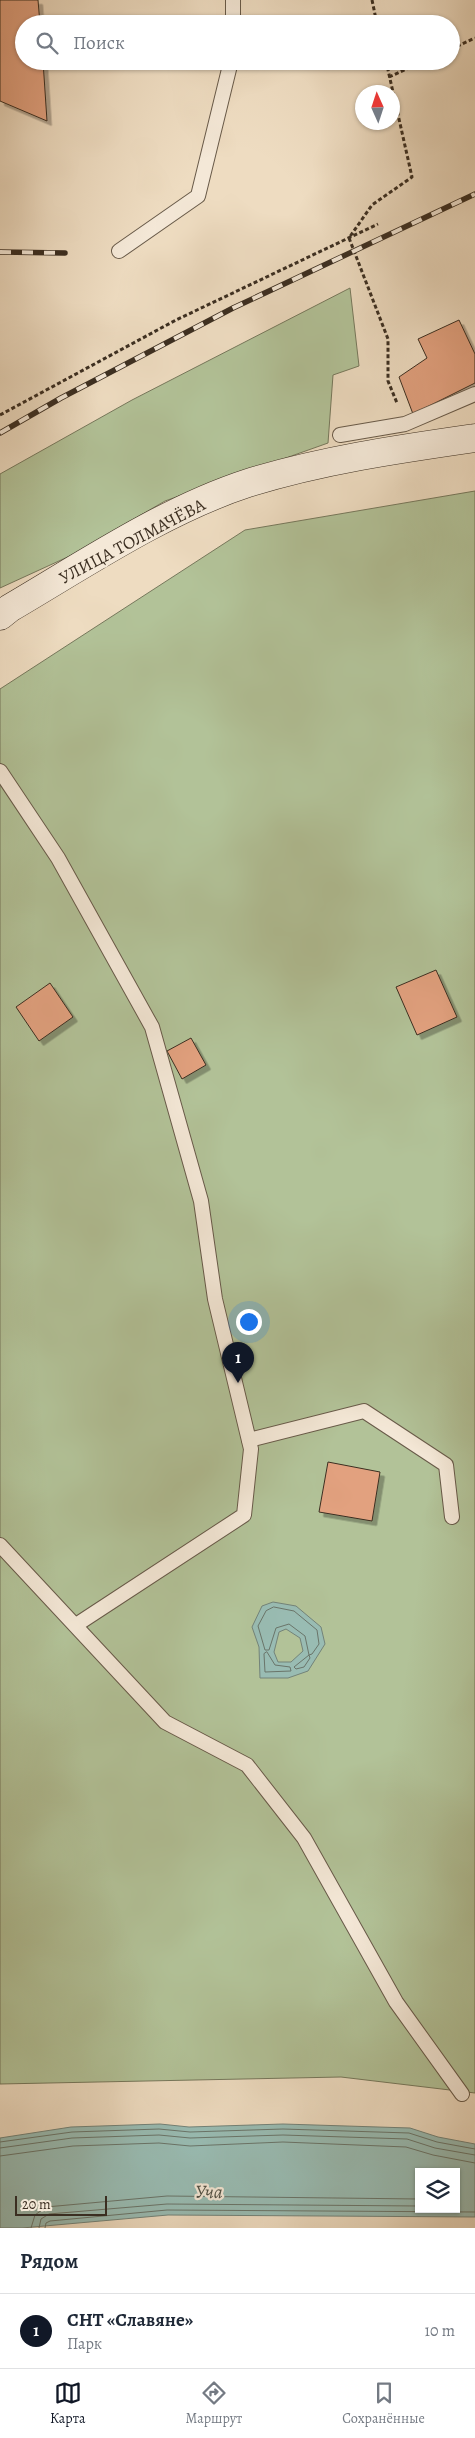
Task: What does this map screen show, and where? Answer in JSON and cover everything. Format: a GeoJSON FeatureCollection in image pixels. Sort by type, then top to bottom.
{"type":"FeatureCollection","features":[{"type":"Feature","properties":{"kind":"street","name":"УЛИЦА ТОЛМАЧЁВА"},"geometry":{"type":"LineString","coordinates":[[0,616],[112,549],[186,508],[247,483],[316,465],[475,438]]}},
{"type":"Feature","properties":{"kind":"lane"},"geometry":{"type":"LineString","coordinates":[[233,0],[233,15]]}},
{"type":"Feature","properties":{"kind":"lane"},"geometry":{"type":"LineString","coordinates":[[119,251],[198,196],[229,70]]}},
{"type":"Feature","properties":{"kind":"lane"},"geometry":{"type":"LineString","coordinates":[[340,435],[405,424],[475,394]]}},
{"type":"Feature","properties":{"kind":"lane"},"geometry":{"type":"LineString","coordinates":[[0,771],[58,858],[152,1027],[201,1201],[215,1299],[251,1449],[244,1515],[76,1626]]}},
{"type":"Feature","properties":{"kind":"lane"},"geometry":{"type":"LineString","coordinates":[[248,1440],[364,1411],[446,1465],[452,1517]]}},
{"type":"Feature","properties":{"kind":"lane"},"geometry":{"type":"LineString","coordinates":[[0,1545],[165,1722],[247,1765],[304,1838],[396,2002],[462,2094]]}},
{"type":"Feature","properties":{"kind":"path"},"geometry":{"type":"LineString","coordinates":[[372,0],[375,15]]}},
{"type":"Feature","properties":{"kind":"path"},"geometry":{"type":"LineString","coordinates":[[460,45],[475,38]]}},
{"type":"Feature","properties":{"kind":"path"},"geometry":{"type":"LineString","coordinates":[[349,238],[372,205],[412,177],[388,70]]}},
{"type":"Feature","properties":{"kind":"path"},"geometry":{"type":"LineString","coordinates":[[389,77],[404,70]]}},
{"type":"Feature","properties":{"kind":"path"},"geometry":{"type":"LineString","coordinates":[[0,415],[176,320],[378,224]]}},
{"type":"Feature","properties":{"kind":"path"},"geometry":{"type":"LineString","coordinates":[[349,238],[388,339],[388,381],[405,424]]}},
{"type":"Feature","properties":{"kind":"green space"},"geometry":{"type":"Polygon","coordinates":[[[350,288],[359,366],[333,375],[328,443],[165,501],[72,555],[0,588],[0,474],[132,400],[350,288]]]}},
{"type":"Feature","properties":{"kind":"green space"},"geometry":{"type":"Polygon","coordinates":[[[475,491],[475,2093],[341,2077],[0,2084],[0,689],[245,530],[475,491]]]}},
{"type":"Feature","properties":{"kind":"water"},"geometry":{"type":"Polygon","coordinates":[[[273,1602],[296,1606],[321,1627],[325,1644],[308,1671],[288,1678],[260,1678],[259,1647],[252,1627],[262,1606],[273,1602]],[[286,1629],[279,1632],[274,1652],[278,1662],[291,1662],[303,1651],[300,1638],[286,1629]]]}},
{"type":"Feature","properties":{"kind":"water","name":"Уча"},"geometry":{"type":"Polygon","coordinates":[[[160,2124],[189,2127],[283,2124],[410,2128],[438,2137],[475,2144],[475,2217],[168,2215],[22,2228],[0,2228],[0,2138],[71,2127],[160,2124]]]}},
{"type":"Feature","properties":{"kind":"building"},"geometry":{"type":"Polygon","coordinates":[[[0,0],[38,0],[39,15],[15,15],[15,70],[44,70],[47,121],[0,101],[0,0]]]}},
{"type":"Feature","properties":{"kind":"building"},"geometry":{"type":"Polygon","coordinates":[[[459,320],[475,354],[475,383],[413,414],[399,377],[427,358],[418,339],[459,320]]]}},
{"type":"Feature","properties":{"kind":"building"},"geometry":{"type":"Polygon","coordinates":[[[436,970],[457,1017],[417,1035],[396,987],[436,970]]]}},
{"type":"Feature","properties":{"kind":"building"},"geometry":{"type":"Polygon","coordinates":[[[50,983],[73,1017],[39,1041],[16,1007],[50,983]]]}},
{"type":"Feature","properties":{"kind":"building"},"geometry":{"type":"Polygon","coordinates":[[[191,1038],[206,1065],[182,1079],[167,1051],[191,1038]]]}},
{"type":"Feature","properties":{"kind":"building"},"geometry":{"type":"Polygon","coordinates":[[[328,1462],[380,1472],[372,1521],[319,1512],[328,1462]]]}},
{"type":"Feature","properties":{"kind":"railway"},"geometry":{"type":"LineString","coordinates":[[0,433],[61,398],[233,308],[475,194]]}},
{"type":"Feature","properties":{"kind":"railway"},"geometry":{"type":"LineString","coordinates":[[0,252],[65,253]]}},
{"type":"Feature","properties":{"kind":"place","name":"СНТ «Славяне»"},"geometry":{"type":"Point","coordinates":[238,1383]}}]}
